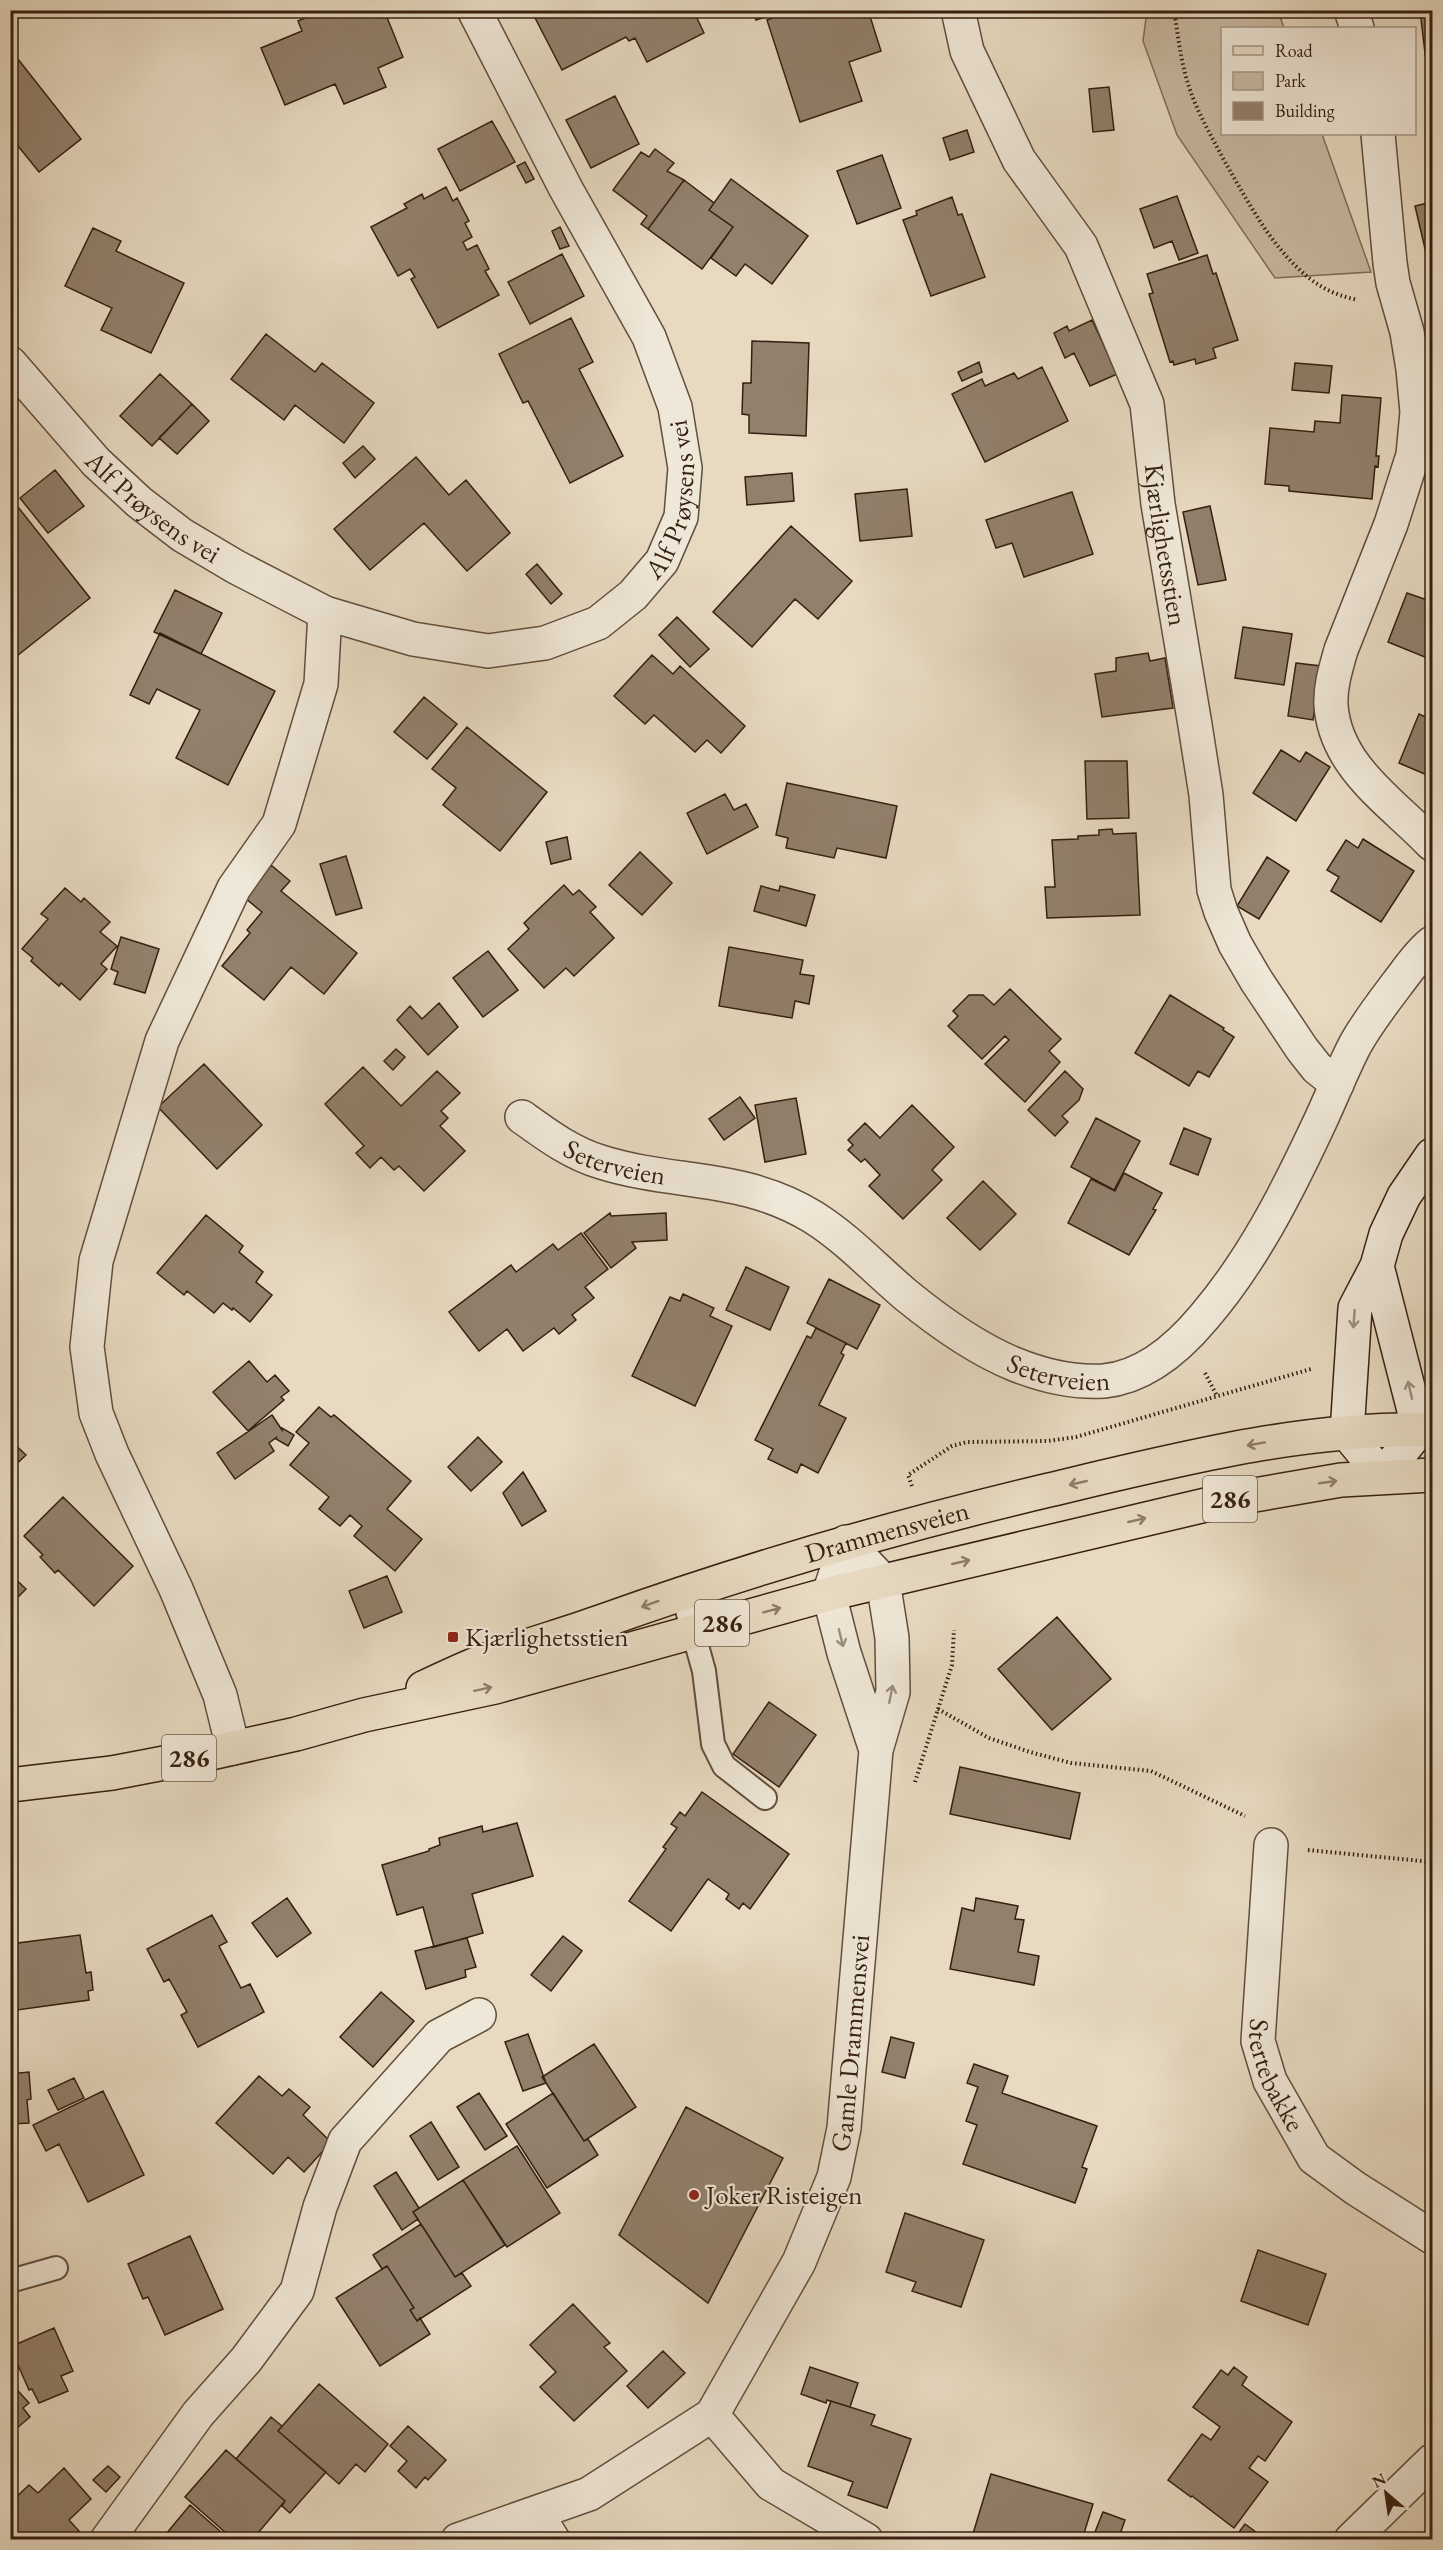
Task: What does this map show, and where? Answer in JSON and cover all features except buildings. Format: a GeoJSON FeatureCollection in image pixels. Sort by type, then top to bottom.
{"type":"FeatureCollection","features":[{"type":"Feature","properties":{"kind":"main road","name":"Drammensveien"},"geometry":{"type":"LineString","coordinates":[[364,1714],[481,1662],[682,1592],[846,1542],[1156,1465],[1285,1439],[1347,1433],[1426,1430]]}},
{"type":"Feature","properties":{"kind":"main road","name":"Drammensveien"},"geometry":{"type":"LineString","coordinates":[[10,1785],[112,1773],[232,1748],[364,1714],[495,1687],[829,1594],[1231,1499],[1278,1489],[1382,1476],[1432,1475]]}},
{"type":"Feature","properties":{"kind":"street","name":"Alf Prøysens vei"},"geometry":{"type":"LineString","coordinates":[[10,363],[96,462],[139,502],[183,535],[236,567],[326,613],[412,639],[488,651],[545,643],[598,623],[633,596],[662,561],[681,517],[685,468],[675,407],[649,337],[566,189],[474,10]]}},
{"type":"Feature","properties":{"kind":"street","name":"Kjærlighetsstien"},"geometry":{"type":"LineString","coordinates":[[958,10],[967,51],[1019,160],[1081,246],[1147,404],[1158,504],[1206,795],[1214,890],[1221,912],[1235,944],[1256,980],[1302,1049],[1317,1068],[1337,1084]]}},
{"type":"Feature","properties":{"kind":"street"},"geometry":{"type":"LineString","coordinates":[[1351,10],[1356,27]]}},
{"type":"Feature","properties":{"kind":"street"},"geometry":{"type":"LineString","coordinates":[[1378,135],[1386,233],[1397,300],[1407,332],[1417,412],[1413,455],[1391,524],[1341,650],[1334,677],[1331,704],[1334,724],[1344,752],[1358,772],[1432,844]]}},
{"type":"Feature","properties":{"kind":"street"},"geometry":{"type":"LineString","coordinates":[[232,1748],[220,1695],[176,1589],[112,1454],[96,1413],[87,1347],[96,1261],[162,1041],[234,888],[279,824],[321,684],[326,613]]}},
{"type":"Feature","properties":{"kind":"street","name":"Seterveien"},"geometry":{"type":"LineString","coordinates":[[522,1117],[561,1144],[601,1162],[740,1187],[786,1202],[815,1218],[851,1245],[906,1295],[974,1344],[1014,1364],[1048,1374],[1077,1380],[1105,1381],[1126,1376],[1162,1357],[1193,1330],[1212,1307],[1243,1264],[1274,1214],[1355,1045],[1415,960],[1432,943]]}},
{"type":"Feature","properties":{"kind":"street"},"geometry":{"type":"LineString","coordinates":[[1377,1266],[1426,1430],[1382,1476],[1347,1433],[1355,1308],[1377,1266],[1386,1234],[1404,1196],[1432,1155]]}},
{"type":"Feature","properties":{"kind":"street"},"geometry":{"type":"LineString","coordinates":[[829,1594],[846,1542],[883,1581]]}},
{"type":"Feature","properties":{"kind":"street","name":"Gamle Drammensvei"},"geometry":{"type":"LineString","coordinates":[[458,2540],[545,2527],[589,2494],[712,2415],[799,2262],[834,2177],[844,2128],[876,1750],[893,1692],[892,1638],[883,1581]]}},
{"type":"Feature","properties":{"kind":"street","name":"Gamle Drammensvei"},"geometry":{"type":"LineString","coordinates":[[829,1594],[844,1653],[876,1750]]}},
{"type":"Feature","properties":{"kind":"street","name":"Stertebakke"},"geometry":{"type":"LineString","coordinates":[[1271,1845],[1258,2041],[1270,2081],[1314,2158],[1355,2188],[1432,2237]]}},
{"type":"Feature","properties":{"kind":"street"},"geometry":{"type":"LineString","coordinates":[[107,2540],[198,2414],[246,2360],[297,2291],[320,2207],[345,2140],[439,2036],[479,2015]]}},
{"type":"Feature","properties":{"kind":"street"},"geometry":{"type":"LineString","coordinates":[[712,2415],[771,2484],[866,2540]]}},
{"type":"Feature","properties":{"kind":"street"},"geometry":{"type":"LineString","coordinates":[[1351,2540],[1432,2461]]}},
{"type":"Feature","properties":{"kind":"lane"},"geometry":{"type":"LineString","coordinates":[[682,1592],[704,1671],[713,1744],[724,1766],[765,1798]]}},
{"type":"Feature","properties":{"kind":"lane"},"geometry":{"type":"LineString","coordinates":[[10,2281],[56,2268]]}},
{"type":"Feature","properties":{"kind":"path"},"geometry":{"type":"LineString","coordinates":[[1174,10],[1179,49],[1189,87],[1203,121],[1262,224],[1280,248],[1302,272],[1342,297],[1367,301],[1397,300]]}},
{"type":"Feature","properties":{"kind":"path"},"geometry":{"type":"LineString","coordinates":[[908,1475],[952,1446],[968,1442],[1048,1441],[1076,1437],[1313,1368]]}},
{"type":"Feature","properties":{"kind":"path"},"geometry":{"type":"LineString","coordinates":[[1212,1385],[1217,1396]]}},
{"type":"Feature","properties":{"kind":"path"},"geometry":{"type":"LineString","coordinates":[[872,1805],[902,1808],[919,1773],[952,1665],[954,1630]]}},
{"type":"Feature","properties":{"kind":"path"},"geometry":{"type":"LineString","coordinates":[[938,1709],[989,1738],[1030,1752],[1071,1763],[1151,1771],[1242,1813],[1271,1845],[1432,1862]]}},
{"type":"Feature","properties":{"kind":"green space"},"geometry":{"type":"Polygon","coordinates":[[[1147,11],[1278,11],[1284,27],[1221,27],[1221,135],[1322,135],[1371,272],[1275,278],[1177,135],[1143,41],[1147,11]]]}},
{"type":"Feature","properties":{"kind":"place","name":"Kjærlighetsstien"},"geometry":{"type":"Point","coordinates":[453,1637]}},
{"type":"Feature","properties":{"kind":"place","name":"Joker Risteigen"},"geometry":{"type":"Point","coordinates":[694,2195]}}]}
